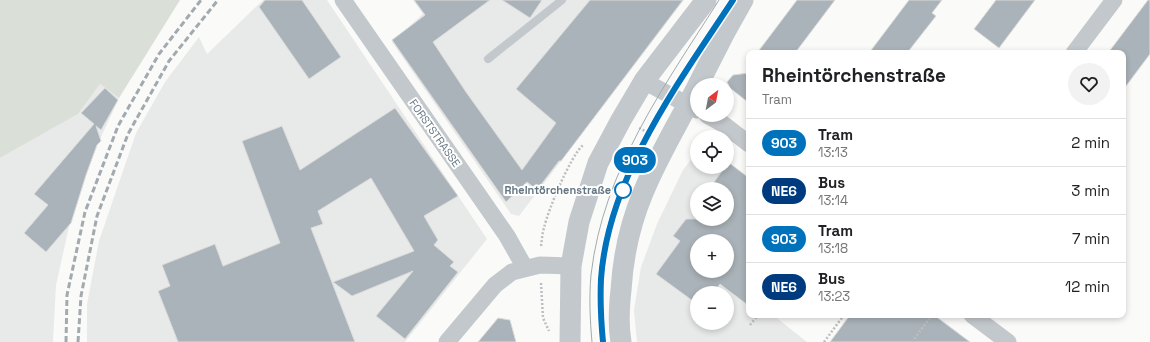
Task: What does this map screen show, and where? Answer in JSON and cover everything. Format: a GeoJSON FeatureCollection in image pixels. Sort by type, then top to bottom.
{"type":"FeatureCollection","features":[{"type":"Feature","properties":{"kind":"street","name":"FORSTSTRASSE"},"geometry":{"type":"LineString","coordinates":[[343,0],[507,236],[532,266]]}},
{"type":"Feature","properties":{"kind":"street"},"geometry":{"type":"LineString","coordinates":[[570,342],[571,266],[579,222],[596,169],[621,120],[644,81],[706,0]]}},
{"type":"Feature","properties":{"kind":"street"},"geometry":{"type":"LineString","coordinates":[[704,78],[724,34],[743,0]]}},
{"type":"Feature","properties":{"kind":"street"},"geometry":{"type":"LineString","coordinates":[[1076,50],[1114,0]]}},
{"type":"Feature","properties":{"kind":"street"},"geometry":{"type":"LineString","coordinates":[[644,81],[690,95]]}},
{"type":"Feature","properties":{"kind":"street"},"geometry":{"type":"LineString","coordinates":[[621,342],[619,314],[625,252],[643,193],[668,142],[690,105]]}},
{"type":"Feature","properties":{"kind":"street"},"geometry":{"type":"LineString","coordinates":[[719,122],[746,142]]}},
{"type":"Feature","properties":{"kind":"street"},"geometry":{"type":"LineString","coordinates":[[447,342],[494,285],[512,272],[532,266],[571,266]]}},
{"type":"Feature","properties":{"kind":"street"},"geometry":{"type":"LineString","coordinates":[[976,318],[1008,342]]}},
{"type":"Feature","properties":{"kind":"lane"},"geometry":{"type":"LineString","coordinates":[[488,58],[562,0]]}},
{"type":"Feature","properties":{"kind":"path"},"geometry":{"type":"LineString","coordinates":[[621,120],[668,142]]}},
{"type":"Feature","properties":{"kind":"path"},"geometry":{"type":"LineString","coordinates":[[549,332],[543,318],[532,266],[540,249],[544,227],[559,187],[577,150],[587,142]]}},
{"type":"Feature","properties":{"kind":"path"},"geometry":{"type":"LineString","coordinates":[[750,325],[756,318]]}},
{"type":"Feature","properties":{"kind":"path"},"geometry":{"type":"LineString","coordinates":[[824,342],[842,318]]}},
{"type":"Feature","properties":{"kind":"path"},"geometry":{"type":"LineString","coordinates":[[912,342],[930,318]]}},
{"type":"Feature","properties":{"kind":"shaded area"},"geometry":{"type":"Polygon","coordinates":[[[0,0],[180,0],[119,98],[100,84],[78,114],[0,158],[0,0]]]}},
{"type":"Feature","properties":{"kind":"shaded area"},"geometry":{"type":"Polygon","coordinates":[[[263,0],[327,0],[487,239],[405,342],[87,342],[87,304],[99,241],[136,133],[165,82],[199,37],[207,54],[263,0]]]}},
{"type":"Feature","properties":{"kind":"shaded area"},"geometry":{"type":"Polygon","coordinates":[[[413,0],[684,0],[519,216],[511,214],[392,42],[423,14],[413,0]]]}},
{"type":"Feature","properties":{"kind":"shaded area"},"geometry":{"type":"Polygon","coordinates":[[[100,84],[119,98],[78,187],[56,285],[53,342],[0,342],[0,158],[78,114],[100,84]]]}},
{"type":"Feature","properties":{"kind":"shaded area"},"geometry":{"type":"Polygon","coordinates":[[[690,161],[690,174],[734,174],[734,167],[746,176],[746,318],[777,318],[807,342],[637,342],[634,310],[641,267],[657,224],[683,170],[690,161]]]}},
{"type":"Feature","properties":{"kind":"building"},"geometry":{"type":"Polygon","coordinates":[[[265,0],[302,0],[341,57],[309,79],[259,7],[265,0]]]}},
{"type":"Feature","properties":{"kind":"building"},"geometry":{"type":"Polygon","coordinates":[[[414,0],[490,0],[433,42],[466,92],[522,170],[556,123],[516,89],[590,0],[683,0],[561,161],[559,161],[537,190],[527,182],[506,202],[392,40],[425,15],[414,0]]]}},
{"type":"Feature","properties":{"kind":"building"},"geometry":{"type":"Polygon","coordinates":[[[502,0],[542,0],[530,18],[502,0]]]}},
{"type":"Feature","properties":{"kind":"building"},"geometry":{"type":"Polygon","coordinates":[[[797,0],[835,0],[797,50],[759,50],[797,0]]]}},
{"type":"Feature","properties":{"kind":"building"},"geometry":{"type":"Polygon","coordinates":[[[909,0],[942,0],[932,13],[936,16],[909,50],[871,50],[909,0]]]}},
{"type":"Feature","properties":{"kind":"building"},"geometry":{"type":"Polygon","coordinates":[[[996,0],[1035,0],[999,48],[974,29],[996,0]]]}},
{"type":"Feature","properties":{"kind":"building"},"geometry":{"type":"Polygon","coordinates":[[[1148,0],[1150,0],[1150,54],[1126,86],[1126,50],[1110,50],[1148,0]]]}},
{"type":"Feature","properties":{"kind":"building"},"geometry":{"type":"Polygon","coordinates":[[[746,73],[746,101],[734,91],[734,78],[730,78],[733,75],[746,73]]]}},
{"type":"Feature","properties":{"kind":"building"},"geometry":{"type":"Polygon","coordinates":[[[105,88],[118,100],[101,130],[96,126],[101,141],[97,145],[86,175],[71,223],[46,252],[24,233],[48,205],[34,194],[94,124],[81,113],[105,88]]]}},
{"type":"Feature","properties":{"kind":"building"},"geometry":{"type":"Polygon","coordinates":[[[395,108],[458,196],[424,216],[438,240],[434,245],[454,262],[450,266],[458,272],[405,339],[376,316],[413,271],[352,296],[333,282],[414,251],[371,178],[318,211],[323,224],[311,228],[355,342],[178,342],[158,291],[170,286],[162,265],[215,244],[223,266],[280,243],[242,141],[282,126],[300,170],[395,108]]]}},
{"type":"Feature","properties":{"kind":"building"},"geometry":{"type":"Polygon","coordinates":[[[734,167],[746,176],[746,304],[734,295],[734,286],[723,286],[720,284],[718,286],[690,286],[690,299],[656,274],[680,241],[673,236],[686,219],[690,219],[690,226],[734,226],[734,182],[714,182],[720,174],[734,174],[734,167]]]}},
{"type":"Feature","properties":{"kind":"building"},"geometry":{"type":"Polygon","coordinates":[[[498,318],[510,320],[516,342],[478,342],[498,318]]]}},
{"type":"Feature","properties":{"kind":"building"},"geometry":{"type":"Polygon","coordinates":[[[848,318],[938,318],[970,342],[830,342],[848,318]]]}},
{"type":"Feature","properties":{"kind":"tram line"},"geometry":{"type":"LineString","coordinates":[[592,342],[590,308],[591,275],[598,237],[608,200],[622,165],[657,98],[719,0]]}},
{"type":"Feature","properties":{"kind":"tram line","name":"903"},"geometry":{"type":"LineString","coordinates":[[603,342],[600,303],[601,277],[613,218],[622,192],[644,142],[670,96],[733,0]]}},
{"type":"Feature","properties":{"kind":"tram line"},"geometry":{"type":"LineString","coordinates":[[603,342],[601,279],[606,241],[617,204],[632,167],[650,132],[691,64],[734,0]]}},
{"type":"Feature","properties":{"kind":"railway"},"geometry":{"type":"LineString","coordinates":[[66,342],[67,295],[85,212],[118,126],[159,54],[201,0]]}},
{"type":"Feature","properties":{"kind":"railway"},"geometry":{"type":"LineString","coordinates":[[78,342],[81,296],[97,216],[128,134],[169,61],[218,0]]}},
{"type":"Feature","properties":{"kind":"place","name":"Rheintörchenstraße"},"geometry":{"type":"Point","coordinates":[623,190]}}]}
